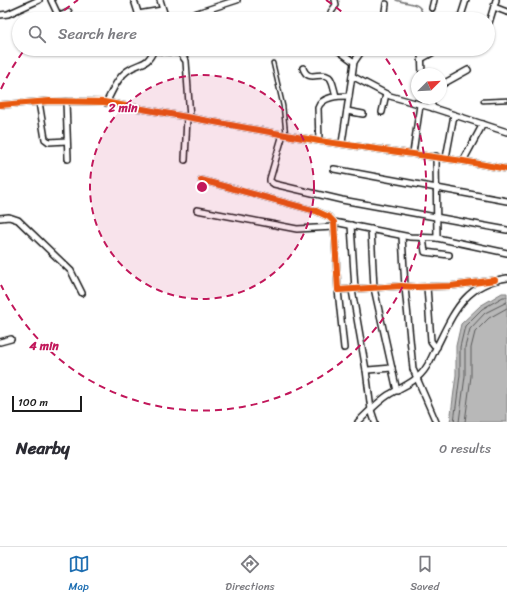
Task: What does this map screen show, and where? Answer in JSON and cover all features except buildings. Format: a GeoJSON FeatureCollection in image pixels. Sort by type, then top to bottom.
{"type":"FeatureCollection","features":[{"type":"Feature","properties":{"kind":"street"},"geometry":{"type":"LineString","coordinates":[[12,12],[39,0]]}},
{"type":"Feature","properties":{"kind":"street"},"geometry":{"type":"LineString","coordinates":[[51,0],[56,12]]}},
{"type":"Feature","properties":{"kind":"street"},"geometry":{"type":"LineString","coordinates":[[134,0],[138,12]]}},
{"type":"Feature","properties":{"kind":"street"},"geometry":{"type":"LineString","coordinates":[[154,12],[162,10],[160,0]]}},
{"type":"Feature","properties":{"kind":"street"},"geometry":{"type":"LineString","coordinates":[[200,12],[237,0]]}},
{"type":"Feature","properties":{"kind":"street"},"geometry":{"type":"LineString","coordinates":[[330,12],[336,5],[335,0]]}},
{"type":"Feature","properties":{"kind":"street"},"geometry":{"type":"LineString","coordinates":[[432,8],[434,0]]}},
{"type":"Feature","properties":{"kind":"street"},"geometry":{"type":"LineString","coordinates":[[462,12],[466,0]]}},
{"type":"Feature","properties":{"kind":"street"},"geometry":{"type":"LineString","coordinates":[[492,12],[496,0]]}},
{"type":"Feature","properties":{"kind":"street"},"geometry":{"type":"LineString","coordinates":[[385,12],[386,4]]}},
{"type":"Feature","properties":{"kind":"street"},"geometry":{"type":"LineString","coordinates":[[494,7],[507,12]]}},
{"type":"Feature","properties":{"kind":"street"},"geometry":{"type":"LineString","coordinates":[[0,16],[12,12]]}},
{"type":"Feature","properties":{"kind":"street"},"geometry":{"type":"LineString","coordinates":[[106,103],[115,86],[127,71],[146,63],[151,56]]}},
{"type":"Feature","properties":{"kind":"street"},"geometry":{"type":"LineString","coordinates":[[183,56],[186,60],[188,117],[185,160]]}},
{"type":"Feature","properties":{"kind":"street"},"geometry":{"type":"LineString","coordinates":[[346,56],[354,62]]}},
{"type":"Feature","properties":{"kind":"street"},"geometry":{"type":"LineString","coordinates":[[342,143],[354,62],[358,56]]}},
{"type":"Feature","properties":{"kind":"street"},"geometry":{"type":"LineString","coordinates":[[422,68],[421,59],[426,56]]}},
{"type":"Feature","properties":{"kind":"street"},"geometry":{"type":"LineString","coordinates":[[303,68],[309,75],[327,76],[330,78],[336,96]]}},
{"type":"Feature","properties":{"kind":"street"},"geometry":{"type":"LineString","coordinates":[[447,82],[468,70]]}},
{"type":"Feature","properties":{"kind":"street"},"geometry":{"type":"LineString","coordinates":[[352,76],[386,94],[507,132]]}},
{"type":"Feature","properties":{"kind":"street"},"geometry":{"type":"LineString","coordinates":[[382,112],[386,94]]}},
{"type":"Feature","properties":{"kind":"street"},"geometry":{"type":"LineString","coordinates":[[319,140],[318,108],[321,102],[336,96],[349,96]]}},
{"type":"Feature","properties":{"kind":"street"},"geometry":{"type":"LineString","coordinates":[[66,101],[68,158]]}},
{"type":"Feature","properties":{"kind":"street"},"geometry":{"type":"LineString","coordinates":[[0,105],[66,101],[106,103],[319,140],[464,160],[507,169]]}},
{"type":"Feature","properties":{"kind":"street"},"geometry":{"type":"LineString","coordinates":[[39,102],[45,139],[49,142],[67,141]]}},
{"type":"Feature","properties":{"kind":"street"},"geometry":{"type":"LineString","coordinates":[[431,104],[433,108]]}},
{"type":"Feature","properties":{"kind":"street"},"geometry":{"type":"LineString","coordinates":[[413,153],[420,105]]}},
{"type":"Feature","properties":{"kind":"street"},"geometry":{"type":"LineString","coordinates":[[347,111],[363,114]]}},
{"type":"Feature","properties":{"kind":"street"},"geometry":{"type":"LineString","coordinates":[[446,158],[454,115]]}},
{"type":"Feature","properties":{"kind":"street"},"geometry":{"type":"LineString","coordinates":[[464,160],[483,124]]}},
{"type":"Feature","properties":{"kind":"street"},"geometry":{"type":"LineString","coordinates":[[285,134],[270,178],[272,183],[342,200],[507,230]]}},
{"type":"Feature","properties":{"kind":"street"},"geometry":{"type":"LineString","coordinates":[[436,156],[437,238]]}},
{"type":"Feature","properties":{"kind":"street"},"geometry":{"type":"LineString","coordinates":[[334,169],[507,201]]}},
{"type":"Feature","properties":{"kind":"street"},"geometry":{"type":"LineString","coordinates":[[202,180],[316,211],[323,214],[334,224],[338,290],[344,348]]}},
{"type":"Feature","properties":{"kind":"street"},"geometry":{"type":"LineString","coordinates":[[197,210],[297,229],[334,224],[352,225],[402,236],[437,238],[507,253]]}},
{"type":"Feature","properties":{"kind":"street"},"geometry":{"type":"LineString","coordinates":[[0,218],[9,217],[18,220],[71,271],[82,293]]}},
{"type":"Feature","properties":{"kind":"street"},"geometry":{"type":"LineString","coordinates":[[352,225],[354,289],[371,410],[375,422]]}},
{"type":"Feature","properties":{"kind":"street"},"geometry":{"type":"LineString","coordinates":[[371,229],[374,288],[397,391]]}},
{"type":"Feature","properties":{"kind":"street"},"geometry":{"type":"LineString","coordinates":[[402,236],[405,287],[413,369],[436,422]]}},
{"type":"Feature","properties":{"kind":"street"},"geometry":{"type":"LineString","coordinates":[[423,238],[425,252],[449,255]]}},
{"type":"Feature","properties":{"kind":"street"},"geometry":{"type":"LineString","coordinates":[[338,290],[451,286],[507,278]]}},
{"type":"Feature","properties":{"kind":"street"},"geometry":{"type":"LineString","coordinates":[[358,422],[389,394],[407,386],[427,368],[454,314],[465,298],[479,288],[495,280]]}},
{"type":"Feature","properties":{"kind":"street"},"geometry":{"type":"LineString","coordinates":[[427,287],[431,341],[437,347]]}},
{"type":"Feature","properties":{"kind":"street"},"geometry":{"type":"LineString","coordinates":[[0,342],[11,339]]}},
{"type":"Feature","properties":{"kind":"street"},"geometry":{"type":"LineString","coordinates":[[366,370],[392,368]]}},
{"type":"Feature","properties":{"kind":"lane"},"geometry":{"type":"LineString","coordinates":[[273,63],[283,106],[285,134]]}},
{"type":"Feature","properties":{"kind":"lane"},"geometry":{"type":"LineString","coordinates":[[483,101],[507,100]]}},
{"type":"Feature","properties":{"kind":"water"},"geometry":{"type":"Polygon","coordinates":[[[502,293],[507,293],[507,422],[450,422],[456,375],[456,346],[461,324],[480,306],[502,293]]]}},
{"type":"Feature","properties":{"kind":"waterway"},"geometry":{"type":"LineString","coordinates":[[396,0],[414,4],[421,9],[422,12]]}},
{"type":"Feature","properties":{"kind":"cycle path"},"geometry":{"type":"LineString","coordinates":[[0,105],[50,101],[104,102],[319,141],[463,161],[507,169]]}},
{"type":"Feature","properties":{"kind":"cycle path"},"geometry":{"type":"LineString","coordinates":[[201,180],[316,211],[329,217],[334,222],[338,290],[401,286],[451,286],[495,280]]}}]}
